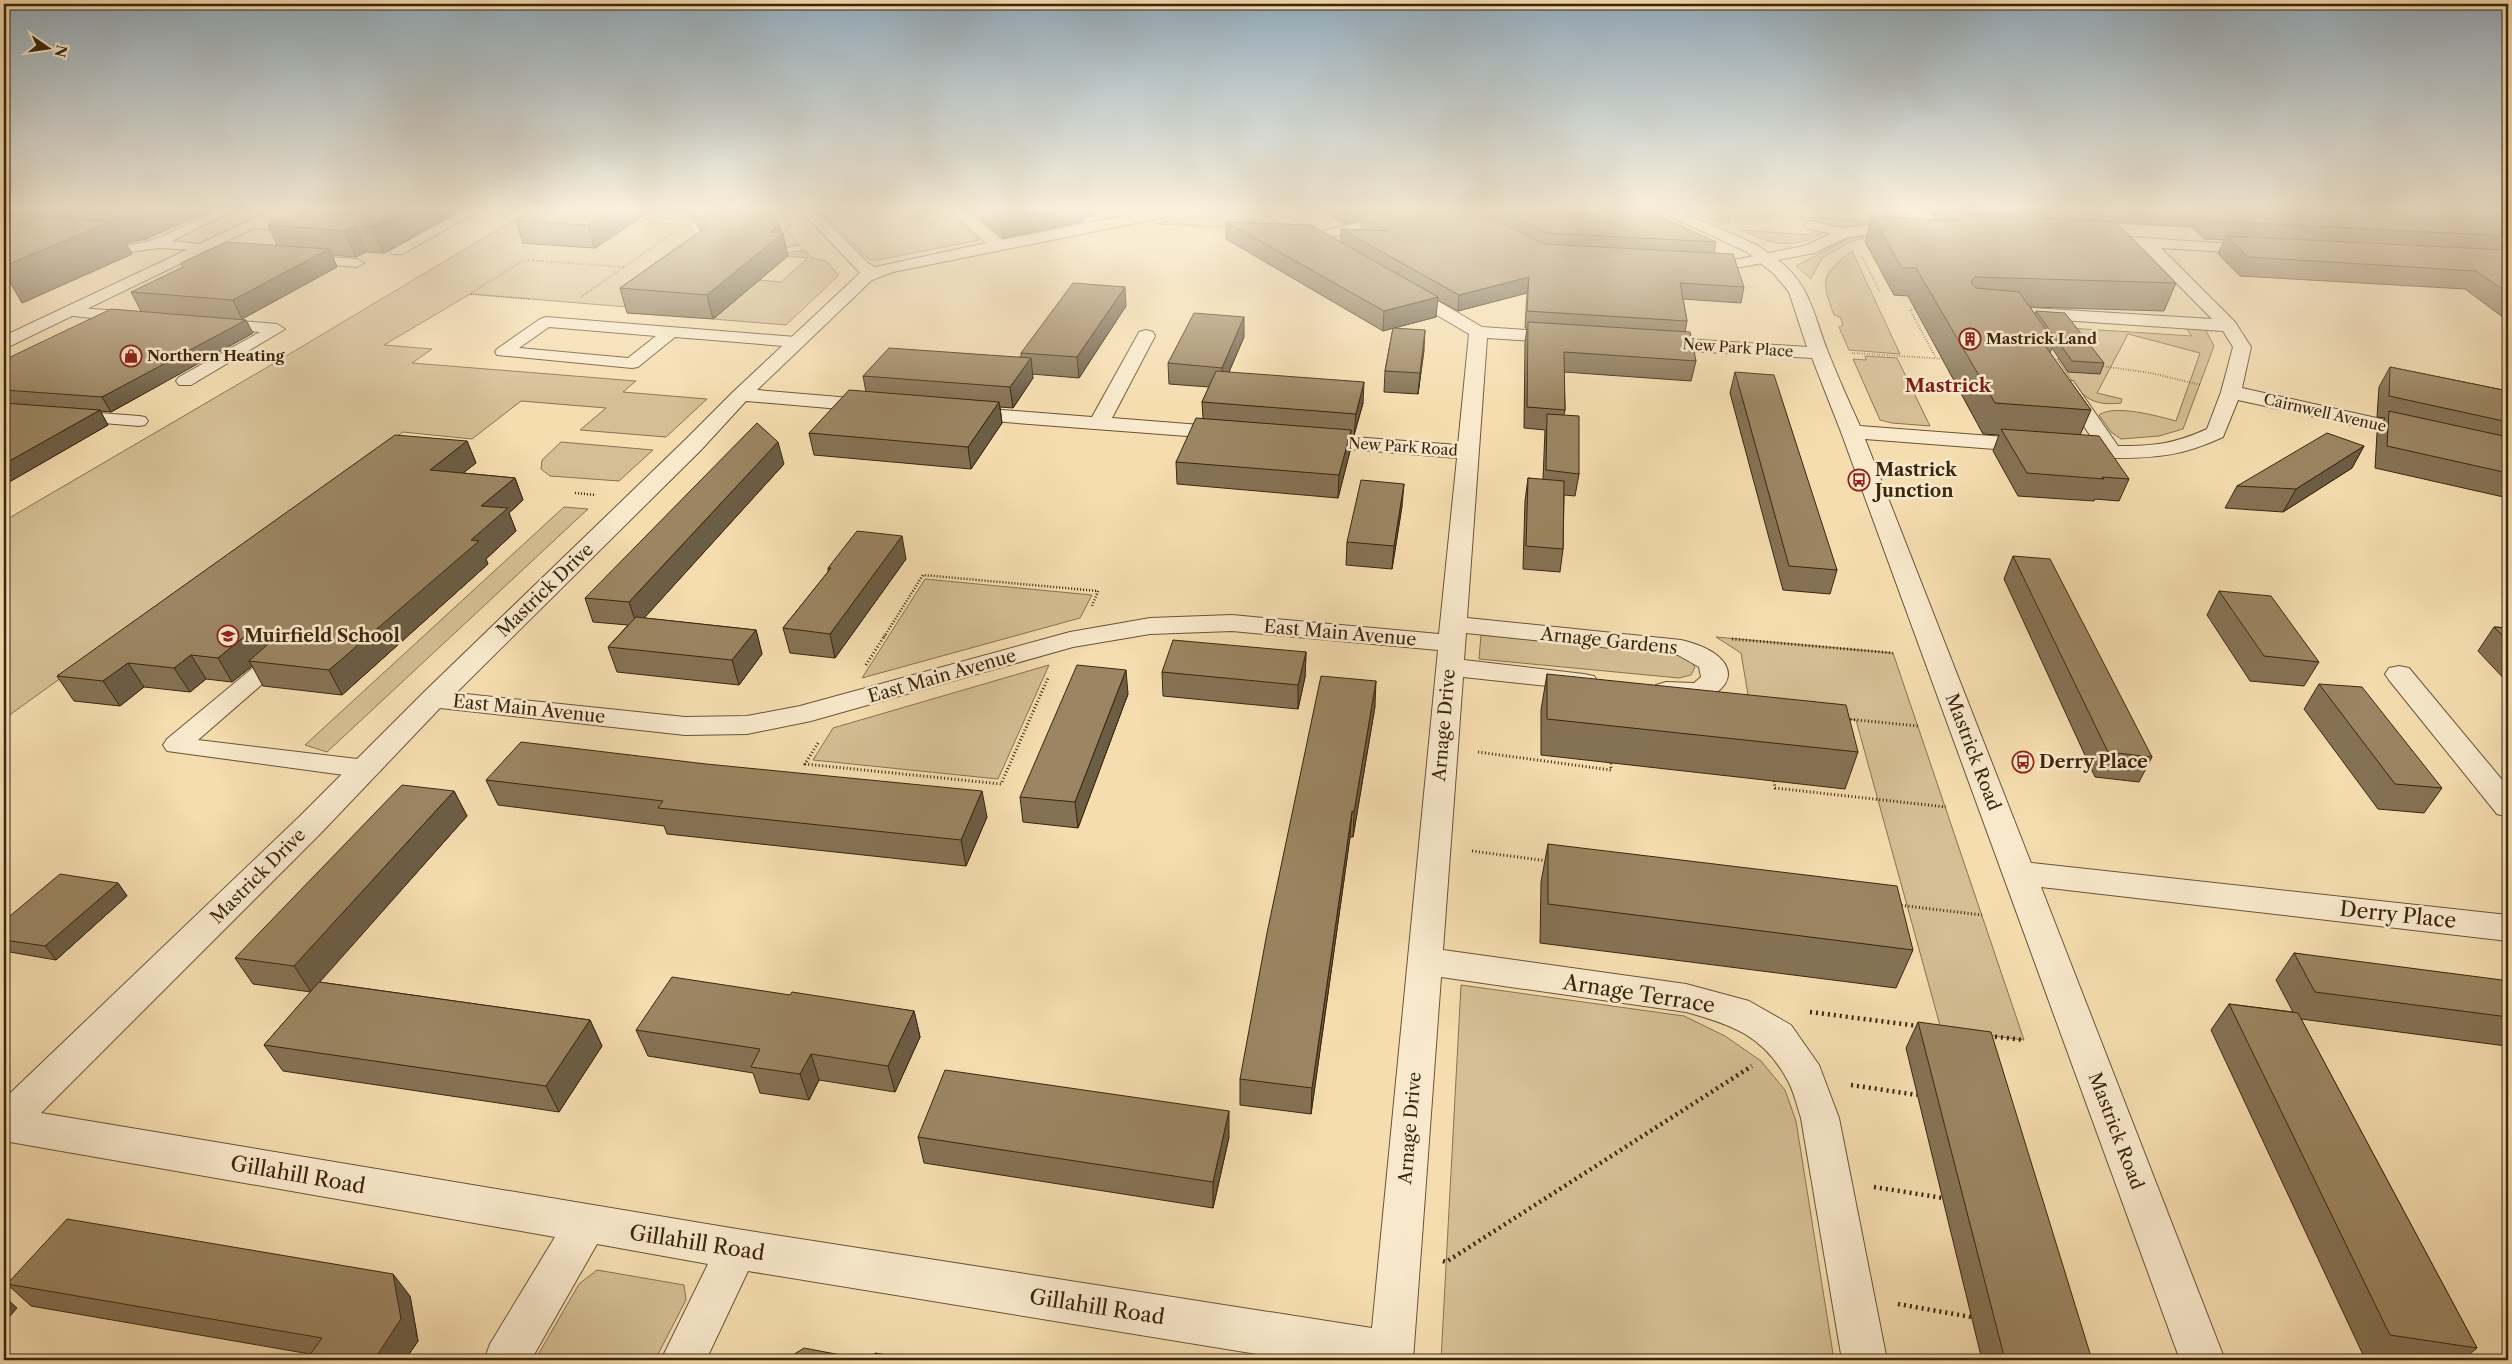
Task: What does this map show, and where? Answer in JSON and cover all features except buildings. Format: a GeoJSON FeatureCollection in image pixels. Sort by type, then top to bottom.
{"type":"FeatureCollection","features":[{"type":"Feature","properties":{"kind":"street"},"geometry":{"type":"LineString","coordinates":[[4,343],[149,275]]}},
{"type":"Feature","properties":{"kind":"street","name":"Mastrick Drive"},"geometry":{"type":"LineString","coordinates":[[4,1124],[366,769],[433,699],[741,396],[868,275]]}},
{"type":"Feature","properties":{"kind":"street","name":"Mastrick Road"},"geometry":{"type":"LineString","coordinates":[[1784,275],[1798,292],[1832,353],[1852,432],[2203,1360]]}},
{"type":"Feature","properties":{"kind":"street"},"geometry":{"type":"LineString","coordinates":[[1852,432],[2112,452],[2150,452],[2187,446],[2216,432],[2230,392],[2242,347],[2229,326],[2178,275]]}},
{"type":"Feature","properties":{"kind":"street"},"geometry":{"type":"LineString","coordinates":[[1382,276],[1478,332],[1581,338]]}},
{"type":"Feature","properties":{"kind":"street"},"geometry":{"type":"LineString","coordinates":[[2027,329],[2015,312],[2229,326]]}},
{"type":"Feature","properties":{"kind":"street","name":"Arnage Drive"},"geometry":{"type":"LineString","coordinates":[[1392,1357],[1478,332]]}},
{"type":"Feature","properties":{"kind":"street"},"geometry":{"type":"LineString","coordinates":[[1099,424],[1146,336]]}},
{"type":"Feature","properties":{"kind":"street","name":"New Park Place"},"geometry":{"type":"LineString","coordinates":[[1640,342],[1832,353]]}},
{"type":"Feature","properties":{"kind":"street"},"geometry":{"type":"LineString","coordinates":[[2050,362],[2112,452]]}},
{"type":"Feature","properties":{"kind":"street","name":"Cairnwell Avenue"},"geometry":{"type":"LineString","coordinates":[[2230,392],[2434,437]]}},
{"type":"Feature","properties":{"kind":"street"},"geometry":{"type":"LineString","coordinates":[[741,396],[895,408]]}},
{"type":"Feature","properties":{"kind":"street"},"geometry":{"type":"LineString","coordinates":[[944,411],[1247,435]]}},
{"type":"Feature","properties":{"kind":"street","name":"New Park Road"},"geometry":{"type":"LineString","coordinates":[[1297,439],[1467,452]]}},
{"type":"Feature","properties":{"kind":"street","name":"East Main Avenue"},"geometry":{"type":"LineString","coordinates":[[433,699],[685,726],[747,725],[801,716],[1070,640],[1150,626],[1232,623],[1451,645]]}},
{"type":"Feature","properties":{"kind":"street"},"geometry":{"type":"LineString","coordinates":[[1451,645],[1607,685]]}},
{"type":"Feature","properties":{"kind":"street","name":"Arnage Gardens"},"geometry":{"type":"LineString","coordinates":[[1451,645],[1678,647],[1704,657],[1712,664],[1716,673],[1715,681],[1708,688],[1698,692],[1683,693],[1645,689]]}},
{"type":"Feature","properties":{"kind":"street"},"geometry":{"type":"LineString","coordinates":[[2399,674],[2508,807]]}},
{"type":"Feature","properties":{"kind":"street","name":"Derry Place"},"geometry":{"type":"LineString","coordinates":[[2018,873],[2508,928]]}},
{"type":"Feature","properties":{"kind":"street","name":"Arnage Terrace"},"geometry":{"type":"LineString","coordinates":[[1424,961],[1686,998],[1736,1011],[1778,1036],[1806,1076],[1820,1118],[1865,1360]]}},
{"type":"Feature","properties":{"kind":"street","name":"Gillahill Road"},"geometry":{"type":"LineString","coordinates":[[4,1124],[586,1224],[1392,1357]]}},
{"type":"Feature","properties":{"kind":"street"},"geometry":{"type":"LineString","coordinates":[[506,1360],[586,1224]]}},
{"type":"Feature","properties":{"kind":"street"},"geometry":{"type":"LineString","coordinates":[[683,1360],[737,1249]]}},
{"type":"Feature","properties":{"kind":"lane"},"geometry":{"type":"LineString","coordinates":[[87,304],[124,307],[133,303]]}},
{"type":"Feature","properties":{"kind":"lane"},"geometry":{"type":"LineString","coordinates":[[69,312],[141,318]]}},
{"type":"Feature","properties":{"kind":"lane"},"geometry":{"type":"LineString","coordinates":[[87,328],[112,316]]}},
{"type":"Feature","properties":{"kind":"lane"},"geometry":{"type":"LineString","coordinates":[[671,332],[632,363],[503,352],[546,322],[671,332],[796,342]]}},
{"type":"Feature","properties":{"kind":"lane"},"geometry":{"type":"LineString","coordinates":[[185,381],[276,329],[199,323]]}},
{"type":"Feature","properties":{"kind":"lane"},"geometry":{"type":"LineString","coordinates":[[52,414],[139,421]]}},
{"type":"Feature","properties":{"kind":"lane"},"geometry":{"type":"LineString","coordinates":[[274,662],[176,745],[366,769]]}},
{"type":"Feature","properties":{"kind":"path"},"geometry":{"type":"LineString","coordinates":[[501,275],[470,294],[536,300]]}},
{"type":"Feature","properties":{"kind":"path"},"geometry":{"type":"LineString","coordinates":[[546,322],[613,275]]}},
{"type":"Feature","properties":{"kind":"path"},"geometry":{"type":"LineString","coordinates":[[1871,275],[1880,292]]}},
{"type":"Feature","properties":{"kind":"path"},"geometry":{"type":"LineString","coordinates":[[1926,305],[1910,310],[1936,358]]}},
{"type":"Feature","properties":{"kind":"path"},"geometry":{"type":"LineString","coordinates":[[1832,353],[1946,359]]}},
{"type":"Feature","properties":{"kind":"path"},"geometry":{"type":"LineString","coordinates":[[2050,362],[2095,365],[2151,373],[2230,392]]}},
{"type":"Feature","properties":{"kind":"path"},"geometry":{"type":"LineString","coordinates":[[864,668],[923,575],[1098,591],[1089,613]]}},
{"type":"Feature","properties":{"kind":"path"},"geometry":{"type":"LineString","coordinates":[[1726,638],[1893,653]]}},
{"type":"Feature","properties":{"kind":"path"},"geometry":{"type":"LineString","coordinates":[[820,740],[805,764],[1002,784],[1049,677]]}},
{"type":"Feature","properties":{"kind":"path"},"geometry":{"type":"LineString","coordinates":[[1837,718],[1918,726]]}},
{"type":"Feature","properties":{"kind":"path"},"geometry":{"type":"LineString","coordinates":[[1477,752],[1611,770],[1611,763]]}},
{"type":"Feature","properties":{"kind":"path"},"geometry":{"type":"LineString","coordinates":[[1774,781],[1775,788],[1946,807]]}},
{"type":"Feature","properties":{"kind":"path"},"geometry":{"type":"LineString","coordinates":[[1471,850],[1558,862]]}},
{"type":"Feature","properties":{"kind":"path"},"geometry":{"type":"LineString","coordinates":[[1889,904],[1982,915]]}},
{"type":"Feature","properties":{"kind":"path"},"geometry":{"type":"LineString","coordinates":[[1805,1012],[1922,1027]]}},
{"type":"Feature","properties":{"kind":"path"},"geometry":{"type":"LineString","coordinates":[[1987,1035],[2024,1040]]}},
{"type":"Feature","properties":{"kind":"path"},"geometry":{"type":"LineString","coordinates":[[1436,1259],[1446,1262],[1761,1061]]}},
{"type":"Feature","properties":{"kind":"path"},"geometry":{"type":"LineString","coordinates":[[1845,1084],[1917,1095]]}},
{"type":"Feature","properties":{"kind":"path"},"geometry":{"type":"LineString","coordinates":[[1871,1187],[1943,1198]]}},
{"type":"Feature","properties":{"kind":"path"},"geometry":{"type":"LineString","coordinates":[[1894,1304],[1971,1317]]}},
{"type":"Feature","properties":{"kind":"shaded area"},"geometry":{"type":"Polygon","coordinates":[[[422,275],[671,275],[627,307],[470,294],[384,345],[432,349],[412,363],[636,381],[623,392],[707,399],[666,437],[580,430],[606,408],[521,401],[472,439],[403,432],[4,719],[4,521],[422,275]]]}},
{"type":"Feature","properties":{"kind":"shaded area"},"geometry":{"type":"Polygon","coordinates":[[[789,275],[839,275],[786,325],[713,319],[759,280],[781,282],[789,275]]]}},
{"type":"Feature","properties":{"kind":"shaded area"},"geometry":{"type":"Polygon","coordinates":[[[1806,275],[1813,275],[1811,279],[1806,275]]]}},
{"type":"Feature","properties":{"kind":"shaded area"},"geometry":{"type":"Polygon","coordinates":[[[1828,275],[1863,275],[1900,354],[1849,350],[1839,327],[1843,325],[1840,317],[1834,315],[1830,303],[1826,278],[1828,275]]]}},
{"type":"Feature","properties":{"kind":"shaded area"},"geometry":{"type":"Polygon","coordinates":[[[2185,327],[2205,329],[2214,346],[2183,429],[2159,436],[2121,439],[2111,432],[2099,415],[2106,412],[2125,411],[2176,421],[2200,353],[2128,334],[2097,393],[2122,399],[2121,403],[2108,404],[2089,399],[2082,393],[2057,359],[2081,361],[2069,328],[2192,336],[2185,327]]]}},
{"type":"Feature","properties":{"kind":"shaded area"},"geometry":{"type":"Polygon","coordinates":[[[1865,356],[1897,358],[1930,426],[1892,423],[1880,420],[1853,359],[1866,360],[1865,356]]]}},
{"type":"Feature","properties":{"kind":"shaded area"},"geometry":{"type":"Polygon","coordinates":[[[561,442],[653,450],[619,481],[550,476],[541,469],[542,460],[561,442]]]}},
{"type":"Feature","properties":{"kind":"shaded area"},"geometry":{"type":"Polygon","coordinates":[[[564,507],[588,509],[327,752],[305,745],[564,507]]]}},
{"type":"Feature","properties":{"kind":"shaded area"},"geometry":{"type":"Polygon","coordinates":[[[925,579],[1092,595],[1080,618],[862,678],[925,579]]]}},
{"type":"Feature","properties":{"kind":"shaded area"},"geometry":{"type":"Polygon","coordinates":[[[1481,635],[1675,653],[1689,658],[1695,667],[1691,675],[1679,678],[1479,659],[1481,635]]]}},
{"type":"Feature","properties":{"kind":"shaded area"},"geometry":{"type":"Polygon","coordinates":[[[1716,637],[1893,653],[2024,1040],[1941,1029],[1856,720],[1727,707],[1748,695],[1741,653],[1716,637]]]}},
{"type":"Feature","properties":{"kind":"shaded area"},"geometry":{"type":"Polygon","coordinates":[[[1049,665],[998,779],[813,760],[833,728],[1049,665]]]}},
{"type":"Feature","properties":{"kind":"shaded area"},"geometry":{"type":"Polygon","coordinates":[[[1461,985],[1684,1016],[1725,1036],[1761,1061],[1785,1090],[1796,1121],[1834,1360],[1441,1360],[1461,985]]]}},
{"type":"Feature","properties":{"kind":"shaded area"},"geometry":{"type":"Polygon","coordinates":[[[597,1270],[684,1285],[686,1300],[655,1360],[535,1360],[579,1284],[597,1270]]]}},
{"type":"Feature","properties":{"kind":"place","name":"Mastrick Land"},"geometry":{"type":"Point","coordinates":[1970,339]}},
{"type":"Feature","properties":{"kind":"place","name":"Northern Heating"},"geometry":{"type":"Point","coordinates":[131,356]}},
{"type":"Feature","properties":{"kind":"place","name":"Mastrick Junction"},"geometry":{"type":"Point","coordinates":[1859,480]}},
{"type":"Feature","properties":{"kind":"place","name":"Muirfield School"},"geometry":{"type":"Point","coordinates":[228,636]}},
{"type":"Feature","properties":{"kind":"place","name":"Derry Place"},"geometry":{"type":"Point","coordinates":[2023,762]}},
{"type":"Feature","properties":{"kind":"district","name":"Mastrick"},"geometry":{"type":"Point","coordinates":[1948,385]}}]}
